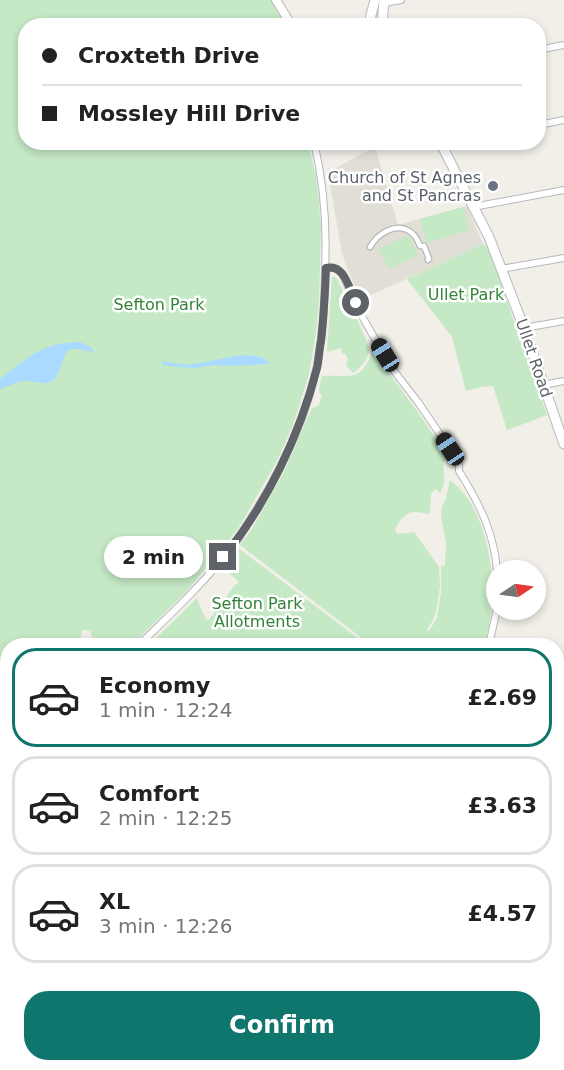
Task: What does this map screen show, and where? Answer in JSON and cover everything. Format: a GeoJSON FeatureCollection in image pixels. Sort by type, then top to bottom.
{"type":"FeatureCollection","features":[{"type":"Feature","properties":{"kind":"main road"},"geometry":{"type":"LineString","coordinates":[[371,18],[378,1]]}},
{"type":"Feature","properties":{"kind":"main road"},"geometry":{"type":"LineString","coordinates":[[378,1],[380,18]]}},
{"type":"Feature","properties":{"kind":"main road","name":"Ullet Road"},"geometry":{"type":"LineString","coordinates":[[443,150],[489,237],[564,442]]}},
{"type":"Feature","properties":{"kind":"street"},"geometry":{"type":"LineString","coordinates":[[276,0],[287,18]]}},
{"type":"Feature","properties":{"kind":"street"},"geometry":{"type":"LineString","coordinates":[[378,1],[401,0]]}},
{"type":"Feature","properties":{"kind":"street"},"geometry":{"type":"LineString","coordinates":[[546,48],[564,45]]}},
{"type":"Feature","properties":{"kind":"street"},"geometry":{"type":"LineString","coordinates":[[546,123],[564,120]]}},
{"type":"Feature","properties":{"kind":"street"},"geometry":{"type":"LineString","coordinates":[[146,638],[196,590],[237,540],[280,468],[309,397],[317,367],[325,307],[324,201],[316,150]]}},
{"type":"Feature","properties":{"kind":"street"},"geometry":{"type":"LineString","coordinates":[[473,207],[564,190]]}},
{"type":"Feature","properties":{"kind":"street"},"geometry":{"type":"LineString","coordinates":[[370,248],[382,233],[400,229],[410,232],[420,246],[424,246],[428,260]]}},
{"type":"Feature","properties":{"kind":"street"},"geometry":{"type":"LineString","coordinates":[[501,269],[564,258]]}},
{"type":"Feature","properties":{"kind":"street"},"geometry":{"type":"LineString","coordinates":[[326,268],[338,269],[342,273],[359,311],[394,371],[450,449],[459,465],[459,471],[484,515],[492,539],[495,560]]}},
{"type":"Feature","properties":{"kind":"street"},"geometry":{"type":"LineString","coordinates":[[524,328],[564,321]]}},
{"type":"Feature","properties":{"kind":"street"},"geometry":{"type":"LineString","coordinates":[[543,385],[564,381]]}},
{"type":"Feature","properties":{"kind":"street"},"geometry":{"type":"LineString","coordinates":[[491,638],[495,620]]}},
{"type":"Feature","properties":{"kind":"shaded area"},"geometry":{"type":"Polygon","coordinates":[[[369,150],[376,150],[398,225],[467,206],[483,244],[360,300],[342,254],[328,172],[369,150]]]}},
{"type":"Feature","properties":{"kind":"green space","name":"Sefton Park"},"geometry":{"type":"Polygon","coordinates":[[[0,0],[271,0],[283,18],[18,18],[18,150],[310,150],[316,177],[321,226],[319,301],[309,374],[293,425],[277,461],[238,529],[187,591],[139,638],[93,638],[90,631],[82,630],[81,638],[0,638],[0,0]]]}},
{"type":"Feature","properties":{"kind":"green space"},"geometry":{"type":"Polygon","coordinates":[[[463,207],[470,230],[427,243],[420,219],[463,207]]]}},
{"type":"Feature","properties":{"kind":"green space"},"geometry":{"type":"Polygon","coordinates":[[[409,235],[418,256],[389,269],[379,249],[409,235]]]}},
{"type":"Feature","properties":{"kind":"green space","name":"Ullet Park"},"geometry":{"type":"Polygon","coordinates":[[[483,244],[488,247],[547,415],[507,430],[493,386],[466,391],[452,337],[407,279],[483,244]]]}},
{"type":"Feature","properties":{"kind":"green space"},"geometry":{"type":"Polygon","coordinates":[[[334,276],[361,327],[369,350],[366,360],[353,373],[346,366],[348,359],[342,353],[341,348],[327,352],[332,278],[334,276]]]}},
{"type":"Feature","properties":{"kind":"green space"},"geometry":{"type":"Polygon","coordinates":[[[374,352],[421,417],[447,458],[444,461],[444,484],[440,493],[435,489],[431,494],[430,512],[428,514],[412,512],[404,516],[395,530],[398,534],[414,532],[439,567],[440,586],[436,612],[426,630],[429,631],[437,618],[441,592],[441,567],[445,565],[446,544],[441,515],[450,480],[471,504],[486,542],[489,560],[486,560],[486,620],[490,620],[486,638],[362,638],[240,545],[252,529],[284,472],[312,408],[319,405],[322,395],[319,389],[322,376],[353,375],[363,369],[374,352]]]}},
{"type":"Feature","properties":{"kind":"green space","name":"Sefton Park Allotments"},"geometry":{"type":"Polygon","coordinates":[[[238,548],[358,638],[156,638],[197,598],[208,621],[239,582],[223,567],[238,548]]]}},
{"type":"Feature","properties":{"kind":"water"},"geometry":{"type":"Polygon","coordinates":[[[80,342],[94,351],[72,349],[67,351],[57,375],[48,383],[23,381],[0,389],[0,379],[36,353],[55,345],[80,342]]]}},
{"type":"Feature","properties":{"kind":"water"},"geometry":{"type":"Polygon","coordinates":[[[246,355],[262,357],[269,364],[213,365],[197,368],[163,365],[163,361],[189,365],[246,355]]]}},
{"type":"Feature","properties":{"kind":"place","name":"Church of St Agnes and St Pancras"},"geometry":{"type":"Point","coordinates":[493,186]}},
{"type":"Feature","properties":{"kind":"route"},"geometry":{"type":"LineString","coordinates":[[223,557],[237,540],[280,468],[309,397],[317,367],[325,307],[326,268],[338,269],[342,273],[356,303]]}}]}
